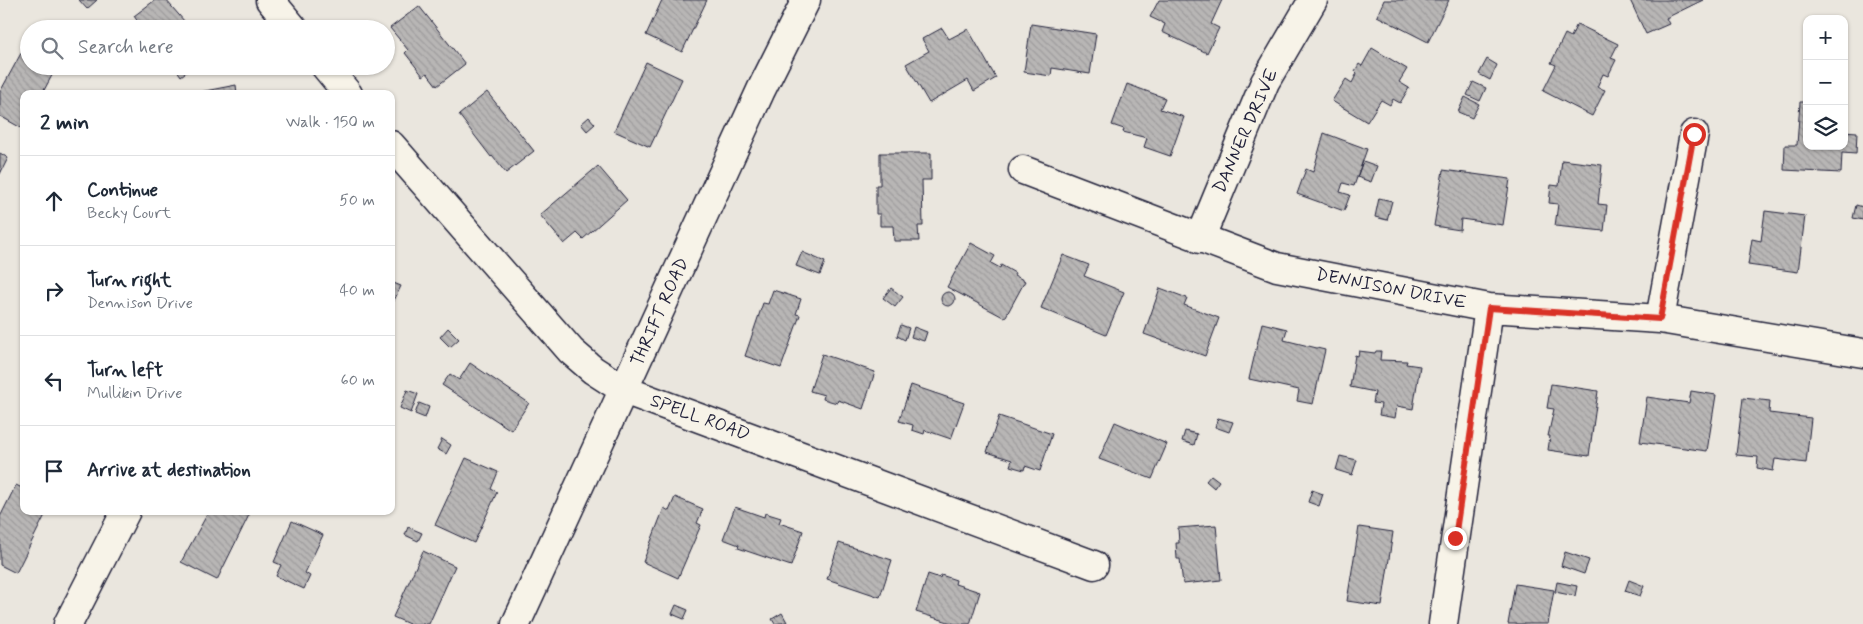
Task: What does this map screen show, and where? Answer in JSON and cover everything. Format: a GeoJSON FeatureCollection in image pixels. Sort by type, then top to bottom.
{"type":"FeatureCollection","features":[{"type":"Feature","properties":{"kind":"street"},"geometry":{"type":"LineString","coordinates":[[270,0],[287,20]]}},
{"type":"Feature","properties":{"kind":"street","name":"THRIFT ROAD"},"geometry":{"type":"LineString","coordinates":[[516,624],[761,90],[806,0]]}},
{"type":"Feature","properties":{"kind":"street","name":"DANNER DRIVE"},"geometry":{"type":"LineString","coordinates":[[1200,239],[1265,82],[1313,0]]}},
{"type":"Feature","properties":{"kind":"street"},"geometry":{"type":"LineString","coordinates":[[332,75],[345,90]]}},
{"type":"Feature","properties":{"kind":"street"},"geometry":{"type":"LineString","coordinates":[[1660,319],[1694,134]]}},
{"type":"Feature","properties":{"kind":"street","name":"SPELL ROAD"},"geometry":{"type":"LineString","coordinates":[[395,150],[571,351],[593,370],[624,390],[1094,565]]}},
{"type":"Feature","properties":{"kind":"street","name":"DENNISON DRIVE"},"geometry":{"type":"LineString","coordinates":[[1023,170],[1277,268],[1489,308],[1660,319],[1863,352]]}},
{"type":"Feature","properties":{"kind":"street"},"geometry":{"type":"LineString","coordinates":[[1443,624],[1489,308]]}},
{"type":"Feature","properties":{"kind":"street"},"geometry":{"type":"LineString","coordinates":[[68,624],[124,515]]}},
{"type":"Feature","properties":{"kind":"building"},"geometry":{"type":"Polygon","coordinates":[[[79,0],[97,0],[87,9],[79,0]]]}},
{"type":"Feature","properties":{"kind":"building"},"geometry":{"type":"Polygon","coordinates":[[[155,0],[166,0],[183,20],[137,20],[134,16],[155,0]]]}},
{"type":"Feature","properties":{"kind":"building"},"geometry":{"type":"Polygon","coordinates":[[[662,0],[707,0],[682,52],[646,35],[662,0]]]}},
{"type":"Feature","properties":{"kind":"building"},"geometry":{"type":"Polygon","coordinates":[[[1159,0],[1222,0],[1211,24],[1219,28],[1207,53],[1162,32],[1165,24],[1150,17],[1159,0]]]}},
{"type":"Feature","properties":{"kind":"building"},"geometry":{"type":"Polygon","coordinates":[[[1384,0],[1449,0],[1428,42],[1377,16],[1384,0]]]}},
{"type":"Feature","properties":{"kind":"building"},"geometry":{"type":"Polygon","coordinates":[[[1630,0],[1703,0],[1666,18],[1669,24],[1646,34],[1630,0]]]}},
{"type":"Feature","properties":{"kind":"building"},"geometry":{"type":"Polygon","coordinates":[[[419,6],[465,64],[437,86],[427,73],[423,76],[405,53],[408,50],[395,34],[395,24],[419,6]]]}},
{"type":"Feature","properties":{"kind":"building"},"geometry":{"type":"Polygon","coordinates":[[[1031,24],[1096,34],[1090,74],[1052,68],[1051,76],[1024,72],[1031,24]]]}},
{"type":"Feature","properties":{"kind":"building"},"geometry":{"type":"Polygon","coordinates":[[[1577,24],[1618,44],[1611,58],[1616,60],[1608,76],[1603,74],[1597,87],[1605,90],[1592,116],[1543,91],[1556,65],[1551,63],[1565,34],[1571,37],[1577,24]]]}},
{"type":"Feature","properties":{"kind":"building"},"geometry":{"type":"Polygon","coordinates":[[[942,28],[949,39],[968,29],[996,78],[974,91],[968,80],[929,103],[906,64],[929,51],[922,39],[942,28]]]}},
{"type":"Feature","properties":{"kind":"building"},"geometry":{"type":"Polygon","coordinates":[[[1372,48],[1407,69],[1399,82],[1409,88],[1400,103],[1393,99],[1390,105],[1381,100],[1367,122],[1332,101],[1346,79],[1352,83],[1359,64],[1362,66],[1372,48]]]}},
{"type":"Feature","properties":{"kind":"building"},"geometry":{"type":"Polygon","coordinates":[[[20,55],[20,75],[52,75],[44,90],[20,90],[20,127],[0,116],[0,92],[20,55]]]}},
{"type":"Feature","properties":{"kind":"building"},"geometry":{"type":"Polygon","coordinates":[[[1487,59],[1497,65],[1490,80],[1479,74],[1487,59]]]}},
{"type":"Feature","properties":{"kind":"building"},"geometry":{"type":"Polygon","coordinates":[[[646,62],[682,79],[650,147],[614,131],[646,62]]]}},
{"type":"Feature","properties":{"kind":"building"},"geometry":{"type":"Polygon","coordinates":[[[1473,82],[1486,88],[1480,101],[1467,95],[1473,82]]]}},
{"type":"Feature","properties":{"kind":"building"},"geometry":{"type":"Polygon","coordinates":[[[1127,84],[1165,98],[1160,109],[1184,117],[1170,156],[1144,147],[1147,138],[1123,132],[1124,129],[1112,125],[1127,84]]]}},
{"type":"Feature","properties":{"kind":"building"},"geometry":{"type":"Polygon","coordinates":[[[236,85],[237,90],[210,90],[236,85]]]}},
{"type":"Feature","properties":{"kind":"building"},"geometry":{"type":"Polygon","coordinates":[[[487,92],[534,151],[506,173],[491,157],[459,115],[487,92]]]}},
{"type":"Feature","properties":{"kind":"building"},"geometry":{"type":"Polygon","coordinates":[[[1465,97],[1479,104],[1472,118],[1458,112],[1465,97]]]}},
{"type":"Feature","properties":{"kind":"building"},"geometry":{"type":"Polygon","coordinates":[[[1800,102],[1803,102],[1803,150],[1848,150],[1848,131],[1857,132],[1856,154],[1842,153],[1841,173],[1784,170],[1785,145],[1797,145],[1800,102]]]}},
{"type":"Feature","properties":{"kind":"building"},"geometry":{"type":"Polygon","coordinates":[[[589,117],[595,124],[587,131],[581,124],[589,117]]]}},
{"type":"Feature","properties":{"kind":"building"},"geometry":{"type":"Polygon","coordinates":[[[1324,133],[1367,149],[1354,186],[1343,183],[1340,192],[1350,195],[1344,211],[1297,194],[1306,169],[1313,172],[1324,133]]]}},
{"type":"Feature","properties":{"kind":"building"},"geometry":{"type":"Polygon","coordinates":[[[0,153],[8,158],[0,174],[0,153]]]}},
{"type":"Feature","properties":{"kind":"building"},"geometry":{"type":"Polygon","coordinates":[[[880,153],[931,153],[931,180],[922,180],[923,226],[918,226],[919,241],[894,241],[893,226],[880,226],[880,214],[876,214],[876,185],[880,185],[880,153]]]}},
{"type":"Feature","properties":{"kind":"building"},"geometry":{"type":"Polygon","coordinates":[[[1562,160],[1602,165],[1598,204],[1607,205],[1604,231],[1555,226],[1558,204],[1549,203],[1551,185],[1559,186],[1562,160]]]}},
{"type":"Feature","properties":{"kind":"building"},"geometry":{"type":"Polygon","coordinates":[[[1363,161],[1377,166],[1371,182],[1357,177],[1363,161]]]}},
{"type":"Feature","properties":{"kind":"building"},"geometry":{"type":"Polygon","coordinates":[[[598,166],[627,200],[583,239],[577,233],[564,244],[540,215],[598,166]]]}},
{"type":"Feature","properties":{"kind":"building"},"geometry":{"type":"Polygon","coordinates":[[[1443,170],[1510,179],[1503,225],[1461,219],[1460,230],[1434,226],[1443,170]]]}},
{"type":"Feature","properties":{"kind":"building"},"geometry":{"type":"Polygon","coordinates":[[[1379,198],[1392,201],[1387,220],[1375,217],[1379,198]]]}},
{"type":"Feature","properties":{"kind":"building"},"geometry":{"type":"Polygon","coordinates":[[[1856,205],[1863,207],[1863,220],[1853,218],[1856,205]]]}},
{"type":"Feature","properties":{"kind":"building"},"geometry":{"type":"Polygon","coordinates":[[[1765,211],[1805,216],[1798,272],[1748,265],[1752,239],[1761,241],[1765,211]]]}},
{"type":"Feature","properties":{"kind":"building"},"geometry":{"type":"Polygon","coordinates":[[[971,243],[995,256],[991,263],[1000,268],[1001,265],[1025,281],[1005,318],[947,287],[971,243]]]}},
{"type":"Feature","properties":{"kind":"building"},"geometry":{"type":"Polygon","coordinates":[[[802,252],[825,262],[820,275],[796,266],[802,252]]]}},
{"type":"Feature","properties":{"kind":"building"},"geometry":{"type":"Polygon","coordinates":[[[1063,255],[1089,265],[1084,276],[1124,292],[1106,335],[1041,308],[1063,255]]]}},
{"type":"Feature","properties":{"kind":"building"},"geometry":{"type":"Polygon","coordinates":[[[395,284],[401,286],[395,299],[395,284]]]}},
{"type":"Feature","properties":{"kind":"building"},"geometry":{"type":"Polygon","coordinates":[[[891,288],[903,297],[895,307],[883,298],[891,288]]]}},
{"type":"Feature","properties":{"kind":"building"},"geometry":{"type":"Polygon","coordinates":[[[1160,288],[1187,298],[1184,305],[1219,318],[1205,356],[1144,334],[1160,288]]]}},
{"type":"Feature","properties":{"kind":"building"},"geometry":{"type":"Polygon","coordinates":[[[773,290],[801,299],[796,314],[800,315],[781,368],[745,356],[763,303],[768,304],[773,290]]]}},
{"type":"Feature","properties":{"kind":"building"},"geometry":{"type":"Polygon","coordinates":[[[945,292],[951,292],[955,299],[951,306],[945,306],[941,302],[941,296],[945,292]]]}},
{"type":"Feature","properties":{"kind":"building"},"geometry":{"type":"Polygon","coordinates":[[[1262,323],[1287,329],[1284,340],[1325,350],[1313,404],[1297,401],[1299,390],[1249,379],[1262,323]]]}},
{"type":"Feature","properties":{"kind":"building"},"geometry":{"type":"Polygon","coordinates":[[[901,325],[909,328],[905,340],[897,336],[901,325]]]}},
{"type":"Feature","properties":{"kind":"building"},"geometry":{"type":"Polygon","coordinates":[[[914,327],[927,332],[924,341],[911,337],[914,327]]]}},
{"type":"Feature","properties":{"kind":"building"},"geometry":{"type":"Polygon","coordinates":[[[448,328],[459,339],[450,347],[440,337],[448,328]]]}},
{"type":"Feature","properties":{"kind":"building"},"geometry":{"type":"Polygon","coordinates":[[[1359,351],[1375,353],[1376,351],[1381,351],[1380,360],[1407,361],[1406,364],[1420,366],[1413,409],[1397,406],[1395,418],[1379,415],[1381,404],[1373,403],[1375,392],[1350,387],[1355,355],[1358,356],[1359,351]]]}},
{"type":"Feature","properties":{"kind":"building"},"geometry":{"type":"Polygon","coordinates":[[[822,354],[875,372],[863,409],[838,400],[837,403],[823,399],[824,395],[810,391],[822,354]]]}},
{"type":"Feature","properties":{"kind":"building"},"geometry":{"type":"Polygon","coordinates":[[[470,363],[529,403],[511,430],[442,385],[450,374],[459,380],[470,363]]]}},
{"type":"Feature","properties":{"kind":"building"},"geometry":{"type":"Polygon","coordinates":[[[1551,384],[1598,391],[1589,456],[1548,450],[1550,436],[1548,436],[1554,409],[1547,408],[1551,384]]]}},
{"type":"Feature","properties":{"kind":"building"},"geometry":{"type":"Polygon","coordinates":[[[911,385],[964,403],[951,439],[925,430],[924,434],[912,430],[913,425],[899,421],[911,385]]]}},
{"type":"Feature","properties":{"kind":"building"},"geometry":{"type":"Polygon","coordinates":[[[407,390],[418,394],[411,413],[400,408],[407,390]]]}},
{"type":"Feature","properties":{"kind":"building"},"geometry":{"type":"Polygon","coordinates":[[[1691,391],[1716,395],[1707,451],[1640,442],[1647,397],[1689,403],[1691,391]]]}},
{"type":"Feature","properties":{"kind":"building"},"geometry":{"type":"Polygon","coordinates":[[[1743,398],[1770,401],[1769,413],[1811,418],[1806,463],[1775,459],[1773,471],[1757,468],[1758,457],[1736,455],[1743,398]]]}},
{"type":"Feature","properties":{"kind":"building"},"geometry":{"type":"Polygon","coordinates":[[[419,403],[429,407],[425,418],[415,414],[419,403]]]}},
{"type":"Feature","properties":{"kind":"building"},"geometry":{"type":"Polygon","coordinates":[[[999,416],[1052,434],[1040,471],[1025,466],[1024,470],[1010,466],[1012,460],[987,452],[999,416]]]}},
{"type":"Feature","properties":{"kind":"building"},"geometry":{"type":"Polygon","coordinates":[[[1218,418],[1233,422],[1229,432],[1215,427],[1218,418]]]}},
{"type":"Feature","properties":{"kind":"building"},"geometry":{"type":"Polygon","coordinates":[[[1115,422],[1167,444],[1152,479],[1099,459],[1115,422]]]}},
{"type":"Feature","properties":{"kind":"building"},"geometry":{"type":"Polygon","coordinates":[[[1185,431],[1197,434],[1194,445],[1182,441],[1185,431]]]}},
{"type":"Feature","properties":{"kind":"building"},"geometry":{"type":"Polygon","coordinates":[[[442,439],[451,445],[446,454],[437,449],[442,439]]]}},
{"type":"Feature","properties":{"kind":"building"},"geometry":{"type":"Polygon","coordinates":[[[1340,456],[1357,460],[1352,475],[1336,470],[1340,456]]]}},
{"type":"Feature","properties":{"kind":"building"},"geometry":{"type":"Polygon","coordinates":[[[466,458],[498,472],[491,489],[497,492],[474,543],[435,525],[466,458]]]}},
{"type":"Feature","properties":{"kind":"building"},"geometry":{"type":"Polygon","coordinates":[[[1211,475],[1219,481],[1214,488],[1206,481],[1211,475]]]}},
{"type":"Feature","properties":{"kind":"building"},"geometry":{"type":"Polygon","coordinates":[[[16,485],[20,487],[20,515],[45,515],[16,573],[0,565],[0,517],[16,485]]]}},
{"type":"Feature","properties":{"kind":"building"},"geometry":{"type":"Polygon","coordinates":[[[1312,490],[1323,494],[1319,506],[1308,502],[1312,490]]]}},
{"type":"Feature","properties":{"kind":"building"},"geometry":{"type":"Polygon","coordinates":[[[675,497],[703,509],[697,523],[701,525],[678,578],[643,562],[664,508],[669,511],[675,497]]]}},
{"type":"Feature","properties":{"kind":"building"},"geometry":{"type":"Polygon","coordinates":[[[735,507],[764,517],[765,513],[781,518],[779,523],[803,531],[791,566],[738,548],[739,545],[723,539],[735,507]]]}},
{"type":"Feature","properties":{"kind":"building"},"geometry":{"type":"Polygon","coordinates":[[[207,515],[249,515],[217,580],[181,562],[207,515]]]}},
{"type":"Feature","properties":{"kind":"building"},"geometry":{"type":"Polygon","coordinates":[[[292,521],[323,535],[305,573],[310,576],[304,589],[276,576],[281,565],[274,562],[292,521]]]}},
{"type":"Feature","properties":{"kind":"building"},"geometry":{"type":"Polygon","coordinates":[[[1216,525],[1221,580],[1183,584],[1180,559],[1177,559],[1176,543],[1179,543],[1178,528],[1216,525]]]}},
{"type":"Feature","properties":{"kind":"building"},"geometry":{"type":"Polygon","coordinates":[[[408,527],[422,533],[418,541],[405,535],[408,527]]]}},
{"type":"Feature","properties":{"kind":"building"},"geometry":{"type":"Polygon","coordinates":[[[1359,527],[1393,532],[1382,606],[1347,601],[1359,527]]]}},
{"type":"Feature","properties":{"kind":"building"},"geometry":{"type":"Polygon","coordinates":[[[839,543],[892,560],[880,597],[827,579],[839,543]]]}},
{"type":"Feature","properties":{"kind":"building"},"geometry":{"type":"Polygon","coordinates":[[[423,551],[455,566],[429,624],[409,624],[393,617],[423,551]]]}},
{"type":"Feature","properties":{"kind":"building"},"geometry":{"type":"Polygon","coordinates":[[[1565,552],[1589,560],[1584,574],[1561,566],[1565,552]]]}},
{"type":"Feature","properties":{"kind":"building"},"geometry":{"type":"Polygon","coordinates":[[[928,574],[940,578],[941,575],[956,580],[955,584],[980,592],[970,624],[955,624],[916,612],[928,574]]]}},
{"type":"Feature","properties":{"kind":"building"},"geometry":{"type":"Polygon","coordinates":[[[1629,580],[1644,586],[1640,596],[1625,591],[1629,580]]]}},
{"type":"Feature","properties":{"kind":"building"},"geometry":{"type":"Polygon","coordinates":[[[1557,582],[1577,586],[1575,596],[1555,592],[1557,582]]]}},
{"type":"Feature","properties":{"kind":"building"},"geometry":{"type":"Polygon","coordinates":[[[1515,584],[1554,590],[1548,624],[1508,624],[1515,584]]]}},
{"type":"Feature","properties":{"kind":"building"},"geometry":{"type":"Polygon","coordinates":[[[676,605],[688,610],[684,619],[672,614],[676,605]]]}},
{"type":"Feature","properties":{"kind":"building"},"geometry":{"type":"Polygon","coordinates":[[[782,613],[787,622],[775,624],[772,619],[782,613]]]}},
{"type":"Feature","properties":{"kind":"route"},"geometry":{"type":"LineString","coordinates":[[1455,538],[1489,308],[1660,319],[1694,134]]}}]}
